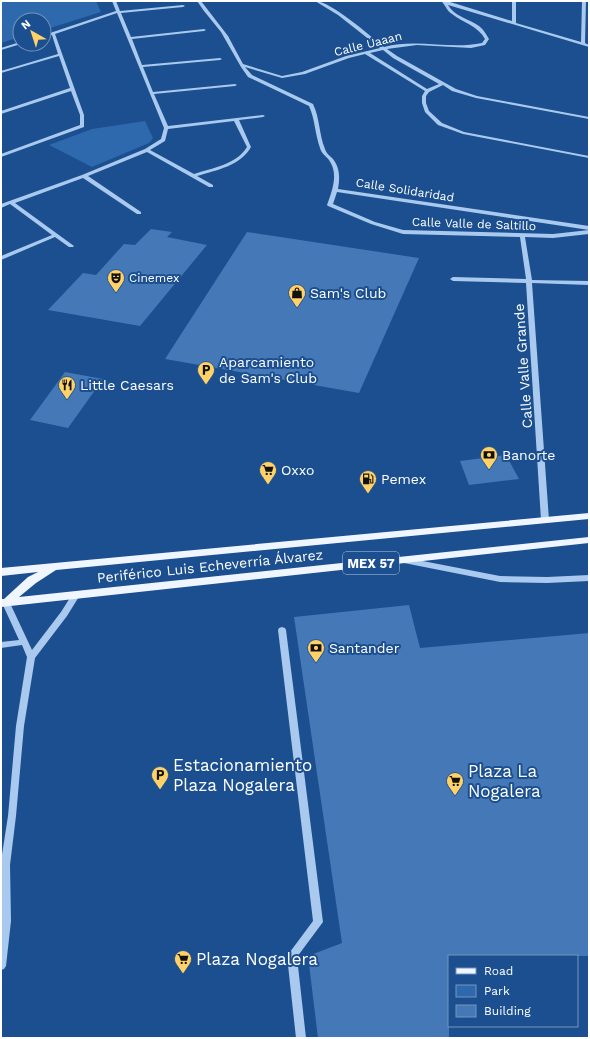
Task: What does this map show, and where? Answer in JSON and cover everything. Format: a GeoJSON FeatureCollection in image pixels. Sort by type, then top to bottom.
{"type":"FeatureCollection","features":[{"type":"Feature","properties":{"kind":"main road","name":"Periférico Luis Echeverría Álvarez"},"geometry":{"type":"LineString","coordinates":[[1,572],[589,516]]}},
{"type":"Feature","properties":{"kind":"main road","name":"Periférico Luis Echeverría Álvarez"},"geometry":{"type":"LineString","coordinates":[[4,603],[589,540]]}},
{"type":"Feature","properties":{"kind":"main road"},"geometry":{"type":"LineString","coordinates":[[4,603],[32,580],[57,567]]}},
{"type":"Feature","properties":{"kind":"street"},"geometry":{"type":"LineString","coordinates":[[1,206],[84,176],[147,150],[163,140],[166,128],[130,38],[117,12],[114,1]]}},
{"type":"Feature","properties":{"kind":"street","name":"Calle Solidaridad"},"geometry":{"type":"LineString","coordinates":[[199,1],[204,12],[216,21],[227,36],[250,76],[311,105],[314,110],[322,151],[332,161],[337,172],[336,190],[589,228]]}},
{"type":"Feature","properties":{"kind":"street"},"geometry":{"type":"LineString","coordinates":[[317,1],[339,14],[382,48],[454,90],[476,97],[589,118]]}},
{"type":"Feature","properties":{"kind":"street"},"geometry":{"type":"LineString","coordinates":[[514,1],[514,24]]}},
{"type":"Feature","properties":{"kind":"street"},"geometry":{"type":"LineString","coordinates":[[583,45],[584,1]]}},
{"type":"Feature","properties":{"kind":"street"},"geometry":{"type":"LineString","coordinates":[[444,2],[589,46]]}},
{"type":"Feature","properties":{"kind":"street","name":"Calle Uaaan"},"geometry":{"type":"LineString","coordinates":[[242,64],[282,77],[303,73],[348,57],[366,54],[382,48],[403,44],[465,47],[484,44],[487,39],[483,32],[452,12],[444,2]]}},
{"type":"Feature","properties":{"kind":"street"},"geometry":{"type":"LineString","coordinates":[[1,156],[82,126],[82,115],[72,89],[62,54],[53,33],[117,12],[183,6]]}},
{"type":"Feature","properties":{"kind":"street"},"geometry":{"type":"LineString","coordinates":[[130,38],[204,30]]}},
{"type":"Feature","properties":{"kind":"street"},"geometry":{"type":"LineString","coordinates":[[1,49],[12,46]]}},
{"type":"Feature","properties":{"kind":"street"},"geometry":{"type":"LineString","coordinates":[[1,72],[62,54]]}},
{"type":"Feature","properties":{"kind":"street"},"geometry":{"type":"LineString","coordinates":[[366,54],[427,91]]}},
{"type":"Feature","properties":{"kind":"street"},"geometry":{"type":"LineString","coordinates":[[141,66],[220,59]]}},
{"type":"Feature","properties":{"kind":"street"},"geometry":{"type":"LineString","coordinates":[[442,84],[427,91],[424,96],[424,103],[426,112],[440,124],[451,130],[589,157]]}},
{"type":"Feature","properties":{"kind":"street"},"geometry":{"type":"LineString","coordinates":[[152,93],[235,85]]}},
{"type":"Feature","properties":{"kind":"street"},"geometry":{"type":"LineString","coordinates":[[1,113],[72,89]]}},
{"type":"Feature","properties":{"kind":"street"},"geometry":{"type":"LineString","coordinates":[[166,128],[263,116]]}},
{"type":"Feature","properties":{"kind":"street"},"geometry":{"type":"LineString","coordinates":[[193,176],[227,164],[247,154],[249,147],[236,120]]}},
{"type":"Feature","properties":{"kind":"street"},"geometry":{"type":"LineString","coordinates":[[147,150],[211,186]]}},
{"type":"Feature","properties":{"kind":"street"},"geometry":{"type":"LineString","coordinates":[[84,176],[139,213]]}},
{"type":"Feature","properties":{"kind":"street","name":"Calle Valle de Saltillo"},"geometry":{"type":"LineString","coordinates":[[336,190],[330,205],[373,223],[403,232],[553,236],[589,232]]}},
{"type":"Feature","properties":{"kind":"street"},"geometry":{"type":"LineString","coordinates":[[12,203],[71,246]]}},
{"type":"Feature","properties":{"kind":"street"},"geometry":{"type":"LineString","coordinates":[[1,258],[56,235]]}},
{"type":"Feature","properties":{"kind":"street","name":"Calle Valle Grande"},"geometry":{"type":"LineString","coordinates":[[522,235],[529,281],[545,520]]}},
{"type":"Feature","properties":{"kind":"street"},"geometry":{"type":"LineString","coordinates":[[453,278],[589,283]]}},
{"type":"Feature","properties":{"kind":"street"},"geometry":{"type":"LineString","coordinates":[[400,560],[500,578],[547,580],[589,578]]}},
{"type":"Feature","properties":{"kind":"street"},"geometry":{"type":"LineString","coordinates":[[1,966],[6,921],[5,865],[12,816],[20,726],[31,657],[61,619],[76,595]]}},
{"type":"Feature","properties":{"kind":"street"},"geometry":{"type":"LineString","coordinates":[[4,603],[31,657]]}},
{"type":"Feature","properties":{"kind":"street"},"geometry":{"type":"LineString","coordinates":[[282,630],[318,922],[292,956],[301,1038]]}},
{"type":"Feature","properties":{"kind":"street"},"geometry":{"type":"LineString","coordinates":[[1,645],[24,642]]}},
{"type":"Feature","properties":{"kind":"green space"},"geometry":{"type":"Polygon","coordinates":[[[1,1],[96,1],[101,12],[52,27],[52,12],[12,12],[12,40],[1,43],[1,1]]]}},
{"type":"Feature","properties":{"kind":"green space"},"geometry":{"type":"Polygon","coordinates":[[[145,121],[153,138],[149,143],[92,167],[49,145],[92,129],[145,121]]]}},
{"type":"Feature","properties":{"kind":"building","name":"Cinemex"},"geometry":{"type":"Polygon","coordinates":[[[151,229],[172,232],[167,237],[207,245],[140,326],[48,310],[83,273],[96,275],[124,244],[135,245],[151,229]]]}},
{"type":"Feature","properties":{"kind":"building","name":"Sam's Club"},"geometry":{"type":"Polygon","coordinates":[[[247,232],[419,258],[359,393],[165,359],[247,232]]]}},
{"type":"Feature","properties":{"kind":"building","name":"Little Caesars"},"geometry":{"type":"Polygon","coordinates":[[[65,372],[103,379],[68,428],[30,420],[65,372]]]}},
{"type":"Feature","properties":{"kind":"building","name":"Banorte"},"geometry":{"type":"Polygon","coordinates":[[[506,455],[519,479],[469,485],[460,461],[506,455]]]}},
{"type":"Feature","properties":{"kind":"building","name":"Plaza La Nogalera"},"geometry":{"type":"Polygon","coordinates":[[[409,605],[420,648],[589,633],[589,956],[448,955],[449,1038],[318,1038],[308,956],[342,943],[294,617],[409,605]]]}},
{"type":"Feature","properties":{"kind":"place","name":"Cinemex"},"geometry":{"type":"Point","coordinates":[116,293]}},
{"type":"Feature","properties":{"kind":"place","name":"Sam's Club"},"geometry":{"type":"Point","coordinates":[297,308]}},
{"type":"Feature","properties":{"kind":"place","name":"Aparcamiento de Sam's Club"},"geometry":{"type":"Point","coordinates":[206,385]}},
{"type":"Feature","properties":{"kind":"place","name":"Little Caesars"},"geometry":{"type":"Point","coordinates":[67,400]}},
{"type":"Feature","properties":{"kind":"place","name":"Banorte"},"geometry":{"type":"Point","coordinates":[489,470]}},
{"type":"Feature","properties":{"kind":"place","name":"Oxxo"},"geometry":{"type":"Point","coordinates":[268,485]}},
{"type":"Feature","properties":{"kind":"place","name":"Pemex"},"geometry":{"type":"Point","coordinates":[368,494]}},
{"type":"Feature","properties":{"kind":"place","name":"Santander"},"geometry":{"type":"Point","coordinates":[316,663]}},
{"type":"Feature","properties":{"kind":"place","name":"Estacionamiento Plaza Nogalera"},"geometry":{"type":"Point","coordinates":[160,790]}},
{"type":"Feature","properties":{"kind":"place","name":"Plaza La Nogalera"},"geometry":{"type":"Point","coordinates":[455,796]}},
{"type":"Feature","properties":{"kind":"place","name":"Plaza Nogalera"},"geometry":{"type":"Point","coordinates":[183,974]}}]}
